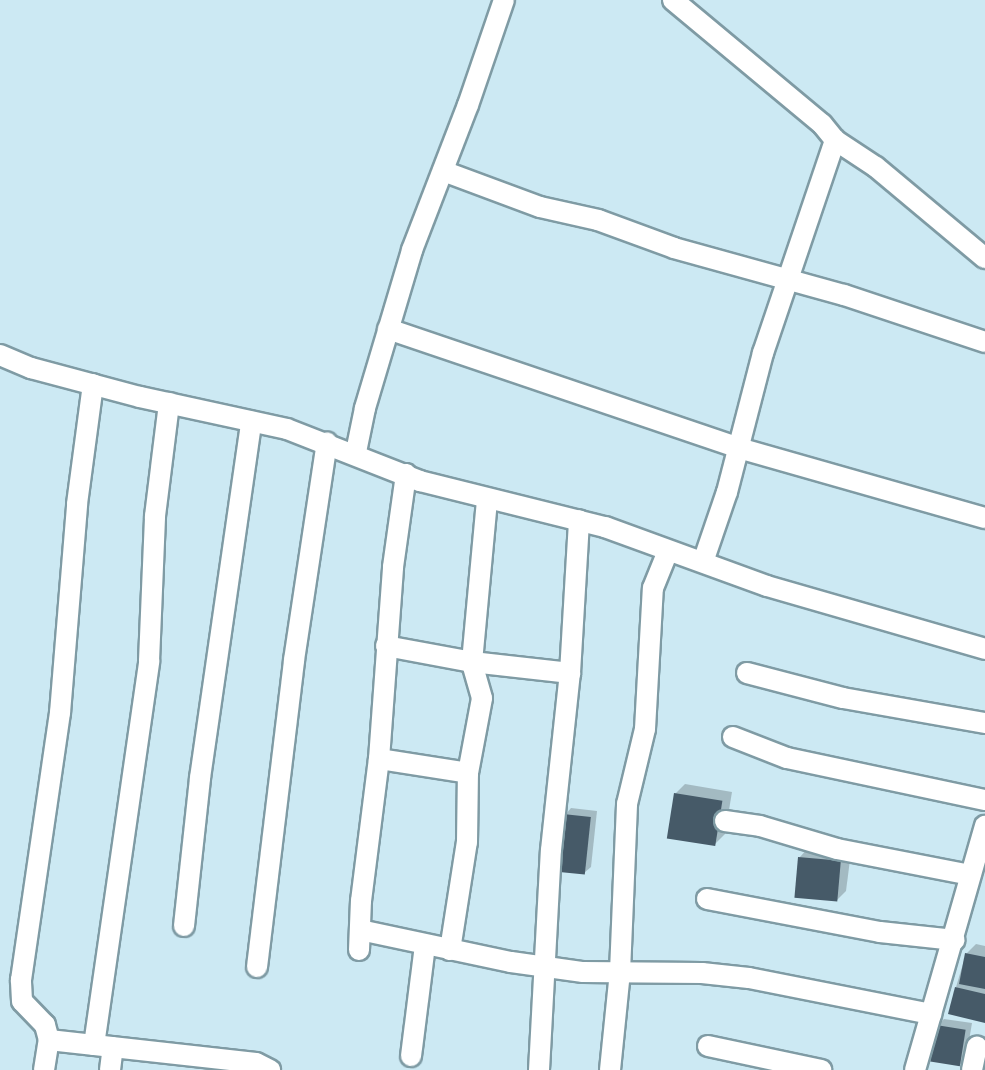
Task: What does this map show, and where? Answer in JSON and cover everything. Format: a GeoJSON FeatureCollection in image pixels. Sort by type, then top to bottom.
{"type":"FeatureCollection","features":[{"type":"Feature","properties":{"kind":"street"},"geometry":{"type":"LineString","coordinates":[[356,452],[388,329],[412,250],[504,0]]}},
{"type":"Feature","properties":{"kind":"street"},"geometry":{"type":"LineString","coordinates":[[673,0],[822,124],[835,140],[876,167],[985,258]]}},
{"type":"Feature","properties":{"kind":"street"},"geometry":{"type":"LineString","coordinates":[[703,562],[740,447],[763,352],[835,140]]}},
{"type":"Feature","properties":{"kind":"street"},"geometry":{"type":"LineString","coordinates":[[442,171],[540,207],[598,220],[674,248],[787,280],[985,342]]}},
{"type":"Feature","properties":{"kind":"street"},"geometry":{"type":"LineString","coordinates":[[388,329],[740,447],[985,518]]}},
{"type":"Feature","properties":{"kind":"street"},"geometry":{"type":"LineString","coordinates":[[0,356],[169,404],[327,442],[406,474],[488,499],[579,520],[822,603],[985,649]]}},
{"type":"Feature","properties":{"kind":"street"},"geometry":{"type":"LineString","coordinates":[[44,1070],[49,1040],[45,1025],[22,1001],[21,980],[60,713],[77,504],[93,384]]}},
{"type":"Feature","properties":{"kind":"street"},"geometry":{"type":"LineString","coordinates":[[110,1070],[103,1046],[149,661],[155,516],[169,404]]}},
{"type":"Feature","properties":{"kind":"street"},"geometry":{"type":"LineString","coordinates":[[184,926],[205,743],[250,422]]}},
{"type":"Feature","properties":{"kind":"street"},"geometry":{"type":"LineString","coordinates":[[257,967],[294,660],[327,442]]}},
{"type":"Feature","properties":{"kind":"street"},"geometry":{"type":"LineString","coordinates":[[406,474],[386,646],[380,759],[359,940],[425,945],[544,966],[620,972],[702,972],[749,978],[932,1014]]}},
{"type":"Feature","properties":{"kind":"street"},"geometry":{"type":"LineString","coordinates":[[450,950],[467,842],[468,773],[482,698],[472,662],[488,499]]}},
{"type":"Feature","properties":{"kind":"street"},"geometry":{"type":"LineString","coordinates":[[539,1070],[558,760],[570,673],[579,520]]}},
{"type":"Feature","properties":{"kind":"street"},"geometry":{"type":"LineString","coordinates":[[610,1070],[620,972],[627,804],[645,729],[653,588],[668,551]]}},
{"type":"Feature","properties":{"kind":"street"},"geometry":{"type":"LineString","coordinates":[[386,646],[472,662],[570,673]]}},
{"type":"Feature","properties":{"kind":"street"},"geometry":{"type":"LineString","coordinates":[[747,673],[843,698],[985,723]]}},
{"type":"Feature","properties":{"kind":"street"},"geometry":{"type":"LineString","coordinates":[[733,737],[787,758],[985,800]]}},
{"type":"Feature","properties":{"kind":"street"},"geometry":{"type":"LineString","coordinates":[[380,759],[468,773]]}},
{"type":"Feature","properties":{"kind":"street"},"geometry":{"type":"LineString","coordinates":[[725,821],[760,826],[837,849],[971,875]]}},
{"type":"Feature","properties":{"kind":"street"},"geometry":{"type":"LineString","coordinates":[[915,1070],[955,940],[985,826]]}},
{"type":"Feature","properties":{"kind":"street"},"geometry":{"type":"LineString","coordinates":[[707,899],[880,932],[955,940]]}},
{"type":"Feature","properties":{"kind":"street"},"geometry":{"type":"LineString","coordinates":[[411,1056],[425,945]]}},
{"type":"Feature","properties":{"kind":"street"},"geometry":{"type":"LineString","coordinates":[[49,1040],[103,1046],[200,1063],[256,1063],[270,1070]]}},
{"type":"Feature","properties":{"kind":"street"},"geometry":{"type":"LineString","coordinates":[[708,1046],[821,1070]]}},
{"type":"Feature","properties":{"kind":"street"},"geometry":{"type":"LineString","coordinates":[[972,1070],[977,1047]]}},
{"type":"Feature","properties":{"kind":"building"},"geometry":{"type":"Polygon","coordinates":[[[674,793],[722,801],[715,846],[667,838],[674,793]]]}},
{"type":"Feature","properties":{"kind":"building"},"geometry":{"type":"Polygon","coordinates":[[[563,814],[591,817],[585,875],[557,872],[563,814]]]}},
{"type":"Feature","properties":{"kind":"building"},"geometry":{"type":"Polygon","coordinates":[[[798,857],[841,861],[837,902],[794,898],[798,857]]]}},
{"type":"Feature","properties":{"kind":"building"},"geometry":{"type":"Polygon","coordinates":[[[965,953],[985,957],[985,989],[959,984],[965,953]]]}},
{"type":"Feature","properties":{"kind":"building"},"geometry":{"type":"Polygon","coordinates":[[[955,987],[985,994],[985,1023],[948,1014],[955,987]]]}},
{"type":"Feature","properties":{"kind":"building"},"geometry":{"type":"Polygon","coordinates":[[[936,1025],[966,1030],[960,1066],[930,1062],[936,1025]]]}}]}
